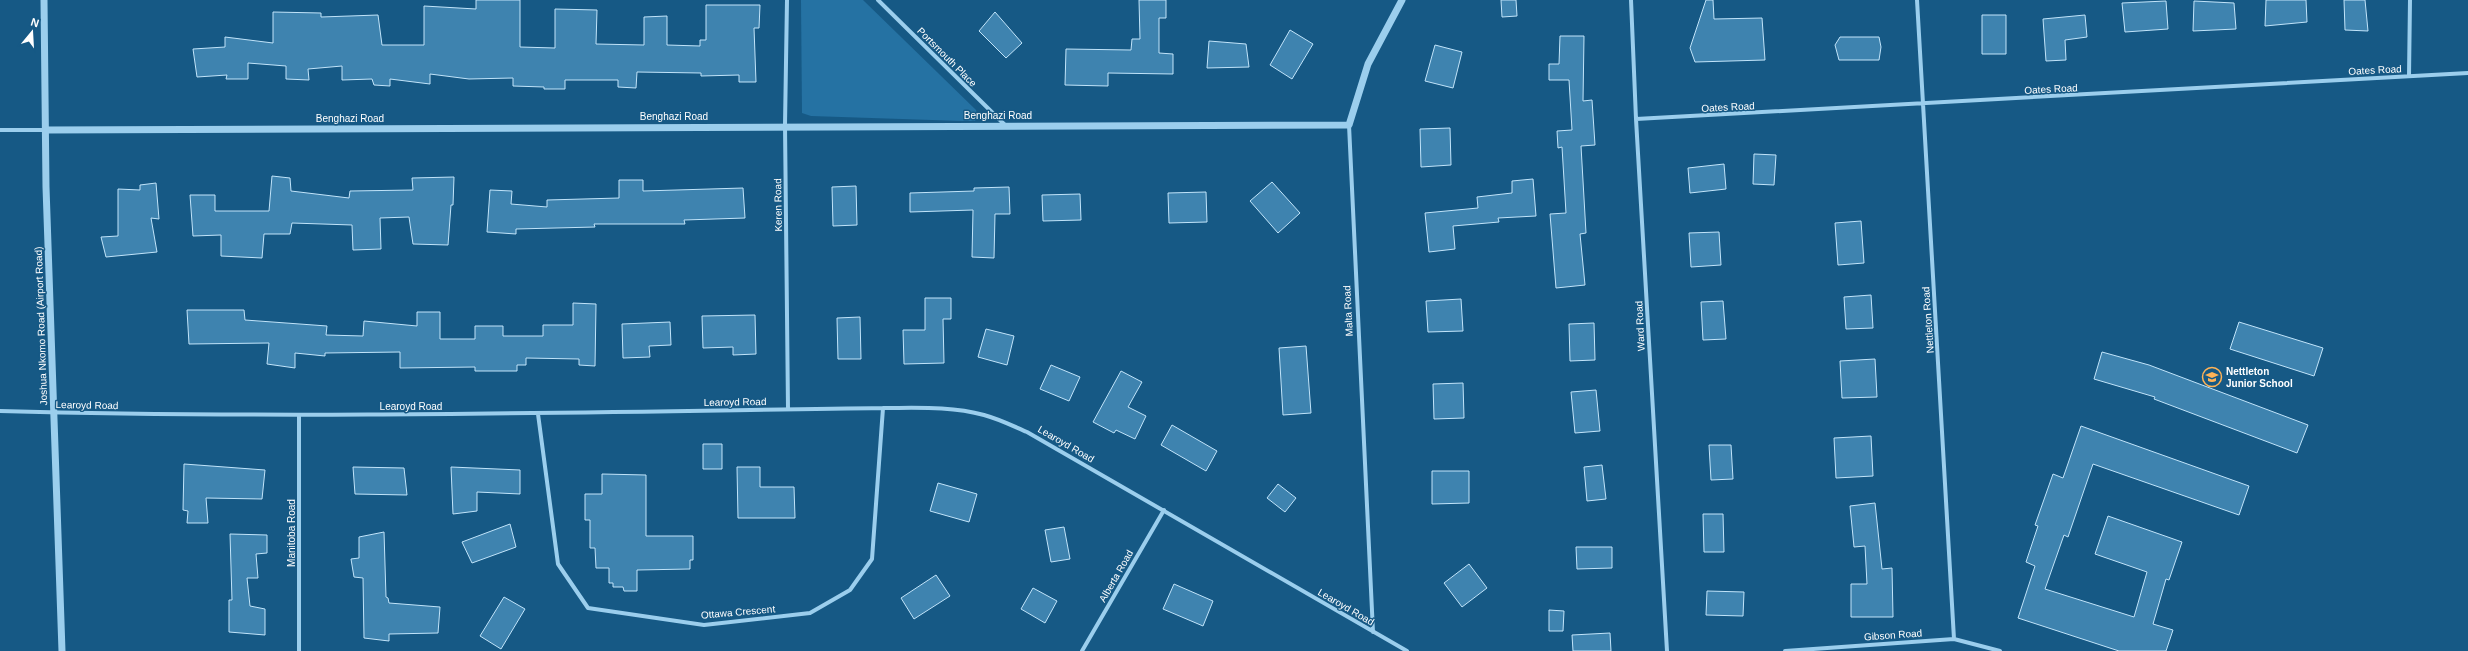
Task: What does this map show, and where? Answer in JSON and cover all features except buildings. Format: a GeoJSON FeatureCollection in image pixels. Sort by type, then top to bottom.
{"type":"FeatureCollection","features":[{"type":"Feature","properties":{"kind":"street","name":"Joshua Nkomo Road (Airport Road)"},"geometry":{"type":"LineString","coordinates":[[44,0],[53,412],[62,651]]}},
{"type":"Feature","properties":{"kind":"street","name":"Keren Road"},"geometry":{"type":"LineString","coordinates":[[787,0],[785,125],[788,409]]}},
{"type":"Feature","properties":{"kind":"street","name":"Portsmouth Place"},"geometry":{"type":"LineString","coordinates":[[878,0],[1005,125]]}},
{"type":"Feature","properties":{"kind":"street","name":"Malta Road"},"geometry":{"type":"LineString","coordinates":[[1373,632],[1349,125],[1368,64],[1402,0]]}},
{"type":"Feature","properties":{"kind":"street","name":"Ward Road"},"geometry":{"type":"LineString","coordinates":[[1631,0],[1636,120],[1667,651]]}},
{"type":"Feature","properties":{"kind":"street","name":"Nettleton Road"},"geometry":{"type":"LineString","coordinates":[[1917,0],[1954,639]]}},
{"type":"Feature","properties":{"kind":"street"},"geometry":{"type":"LineString","coordinates":[[2409,76],[2410,0]]}},
{"type":"Feature","properties":{"kind":"street","name":"Oates Road"},"geometry":{"type":"LineString","coordinates":[[1636,120],[2468,73]]}},
{"type":"Feature","properties":{"kind":"street","name":"Benghazi Road"},"geometry":{"type":"LineString","coordinates":[[0,130],[785,125],[1349,125]]}},
{"type":"Feature","properties":{"kind":"street","name":"Ottawa Crescent"},"geometry":{"type":"LineString","coordinates":[[538,414],[558,564],[588,608],[704,625],[810,613],[850,590],[872,559],[883,408]]}},
{"type":"Feature","properties":{"kind":"street","name":"Learoyd Road"},"geometry":{"type":"LineString","coordinates":[[0,411],[300,415],[538,414],[788,409],[937,408],[985,415],[1027,432],[1407,651]]}},
{"type":"Feature","properties":{"kind":"street","name":"Manitoba Road"},"geometry":{"type":"LineString","coordinates":[[299,651],[300,415]]}},
{"type":"Feature","properties":{"kind":"street","name":"Alberta Road"},"geometry":{"type":"LineString","coordinates":[[1082,651],[1164,510]]}},
{"type":"Feature","properties":{"kind":"street","name":"Gibson Road"},"geometry":{"type":"LineString","coordinates":[[1785,651],[1954,639],[2000,651]]}},
{"type":"Feature","properties":{"kind":"shaded area"},"geometry":{"type":"Polygon","coordinates":[[[801,0],[863,0],[976,110],[978,116],[975,121],[811,116],[802,113],[801,0]]]}},
{"type":"Feature","properties":{"kind":"place","name":"Nettleton Junior School"},"geometry":{"type":"Point","coordinates":[2212,377]}}]}
